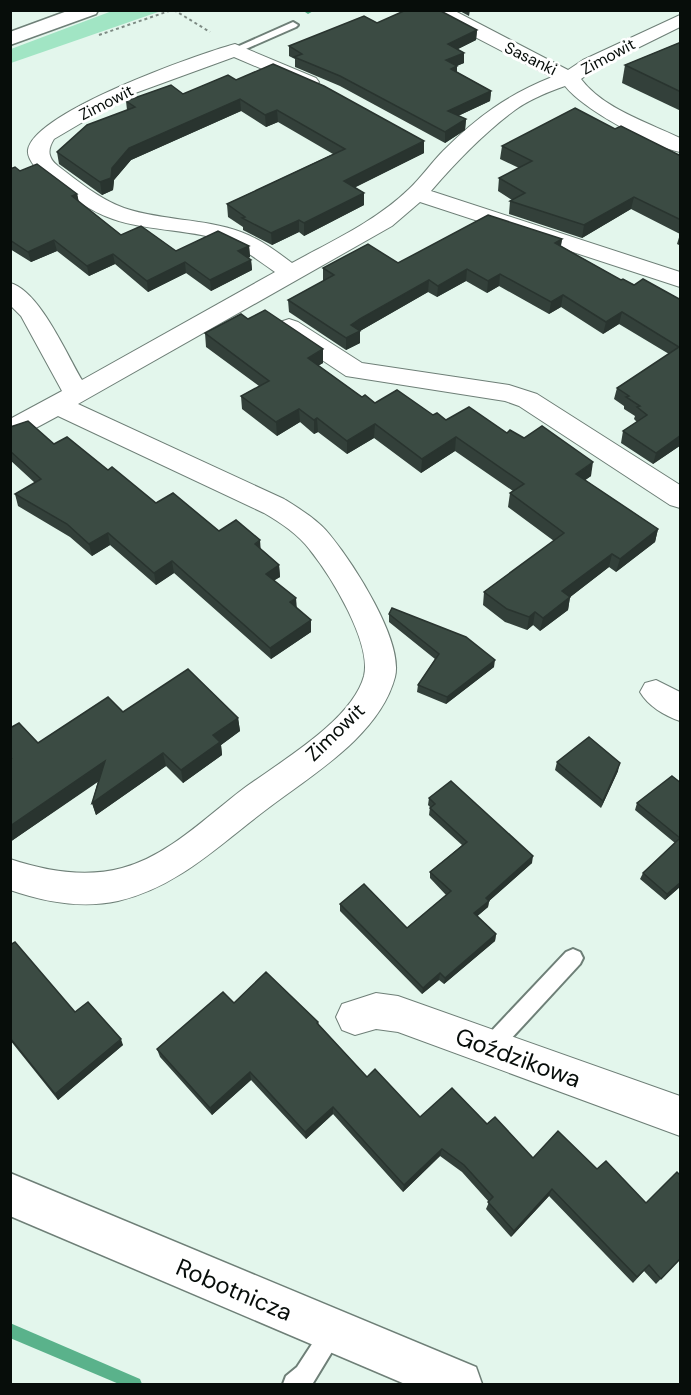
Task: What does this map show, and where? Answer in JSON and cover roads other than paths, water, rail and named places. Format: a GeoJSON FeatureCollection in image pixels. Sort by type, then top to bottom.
{"type":"FeatureCollection","features":[{"type":"Feature","properties":{"kind":"street"},"geometry":{"type":"LineString","coordinates":[[10,22],[42,10]]}},
{"type":"Feature","properties":{"kind":"street","name":"Sasanki"},"geometry":{"type":"LineString","coordinates":[[438,10],[554,71],[570,76],[578,89],[590,100],[681,146]]}},
{"type":"Feature","properties":{"kind":"street"},"geometry":{"type":"LineString","coordinates":[[10,39],[78,12]]}},
{"type":"Feature","properties":{"kind":"street","name":"Zimowit"},"geometry":{"type":"LineString","coordinates":[[10,431],[249,299],[384,221],[417,194],[440,152],[517,99],[570,76],[681,20]]}},
{"type":"Feature","properties":{"kind":"street"},"geometry":{"type":"LineString","coordinates":[[235,50],[332,92]]}},
{"type":"Feature","properties":{"kind":"street","name":"Zimowit"},"geometry":{"type":"LineString","coordinates":[[235,50],[120,92],[101,102],[47,135],[40,142],[39,158],[48,169],[106,208],[128,216],[233,236],[254,247],[292,273]]}},
{"type":"Feature","properties":{"kind":"street"},"geometry":{"type":"LineString","coordinates":[[417,194],[681,280]]}},
{"type":"Feature","properties":{"kind":"street"},"geometry":{"type":"LineString","coordinates":[[10,290],[32,313],[67,399]]}},
{"type":"Feature","properties":{"kind":"street"},"geometry":{"type":"LineString","coordinates":[[249,299],[355,370],[508,393],[528,400],[681,498]]}},
{"type":"Feature","properties":{"kind":"street","name":"Zimowit"},"geometry":{"type":"LineString","coordinates":[[10,874],[45,885],[66,888],[96,887],[133,880],[166,865],[326,747],[368,700],[376,686],[381,668],[374,630],[320,542],[309,530],[274,506],[67,399]]}},
{"type":"Feature","properties":{"kind":"street","name":"Goździkowa"},"geometry":{"type":"LineString","coordinates":[[355,1017],[376,1011],[398,1014],[681,1116]]}},
{"type":"Feature","properties":{"kind":"street","name":"Robotnicza"},"geometry":{"type":"LineString","coordinates":[[10,1194],[459,1384]]}},
{"type":"Feature","properties":{"kind":"lane"},"geometry":{"type":"LineString","coordinates":[[235,50],[293,25]]}},
{"type":"Feature","properties":{"kind":"lane"},"geometry":{"type":"LineString","coordinates":[[489,1047],[573,958]]}},
{"type":"Feature","properties":{"kind":"lane"},"geometry":{"type":"LineString","coordinates":[[294,1384],[305,1375],[333,1332]]}},
{"type":"Feature","properties":{"kind":"waterway"},"geometry":{"type":"LineString","coordinates":[[308,12],[312,10]]}},
{"type":"Feature","properties":{"kind":"waterway"},"geometry":{"type":"LineString","coordinates":[[10,1330],[135,1384]]}}]}
